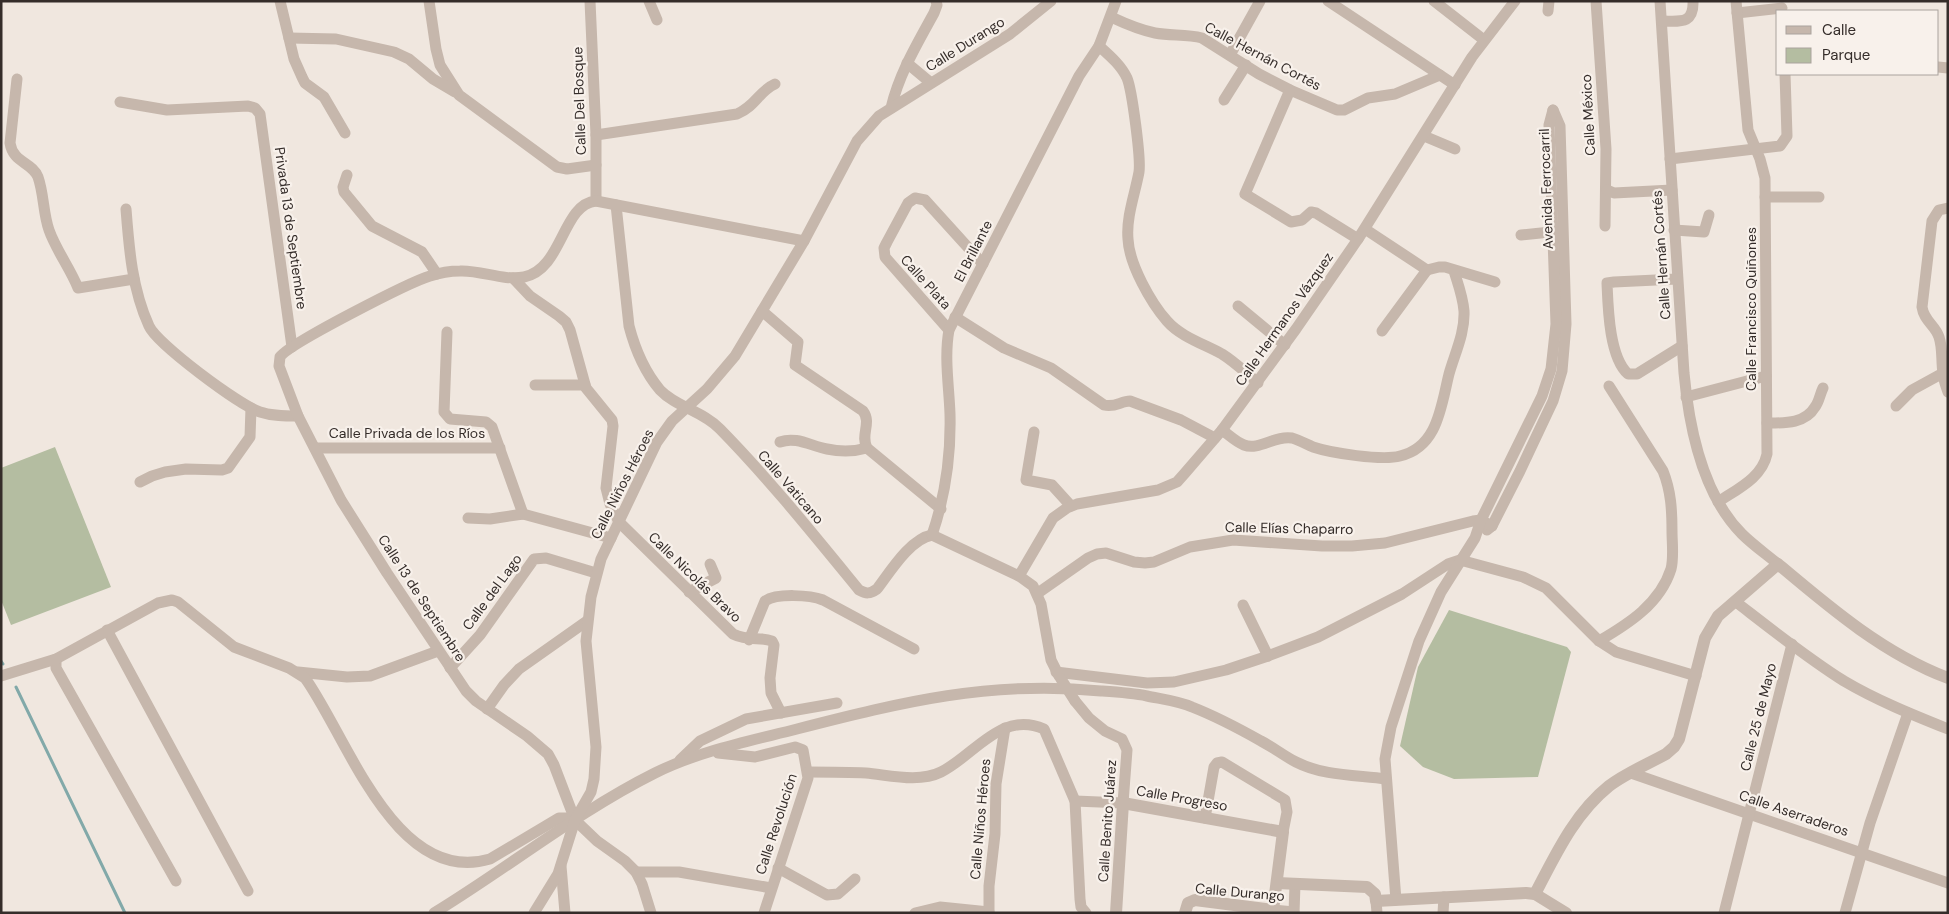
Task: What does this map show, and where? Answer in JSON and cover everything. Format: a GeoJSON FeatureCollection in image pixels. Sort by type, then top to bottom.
{"type":"FeatureCollection","features":[{"type":"Feature","properties":{"kind":"street"},"geometry":{"type":"LineString","coordinates":[[280,1],[294,59],[302,77],[305,83],[324,97],[345,133]]}},
{"type":"Feature","properties":{"kind":"street"},"geometry":{"type":"LineString","coordinates":[[429,1],[440,65],[459,95]]}},
{"type":"Feature","properties":{"kind":"street","name":"Calle Del Bosque"},"geometry":{"type":"LineString","coordinates":[[590,1],[596,135],[596,201]]}},
{"type":"Feature","properties":{"kind":"street"},"geometry":{"type":"LineString","coordinates":[[649,1],[656,20]]}},
{"type":"Feature","properties":{"kind":"street"},"geometry":{"type":"LineString","coordinates":[[891,108],[893,97],[907,62],[934,13],[937,5],[936,1]]}},
{"type":"Feature","properties":{"kind":"street","name":"Calle Durango"},"geometry":{"type":"LineString","coordinates":[[891,108],[1010,34],[1051,1]]}},
{"type":"Feature","properties":{"kind":"street","name":"El Brillante"},"geometry":{"type":"LineString","coordinates":[[932,535],[941,509],[950,430],[947,352],[949,330],[1079,76],[1100,46],[1116,1]]}},
{"type":"Feature","properties":{"kind":"street"},"geometry":{"type":"LineString","coordinates":[[1230,55],[1260,1]]}},
{"type":"Feature","properties":{"kind":"street"},"geometry":{"type":"LineString","coordinates":[[1328,1],[1455,85]]}},
{"type":"Feature","properties":{"kind":"street"},"geometry":{"type":"LineString","coordinates":[[1434,1],[1484,40]]}},
{"type":"Feature","properties":{"kind":"street","name":"Calle Hermanos Vázquez"},"geometry":{"type":"LineString","coordinates":[[1019,576],[1053,518],[1059,513],[1071,506],[1170,487],[1177,482],[1258,383],[1365,229],[1484,40],[1515,1]]}},
{"type":"Feature","properties":{"kind":"street","name":"Calle México"},"geometry":{"type":"LineString","coordinates":[[1596,1],[1606,149],[1605,226]]}},
{"type":"Feature","properties":{"kind":"street","name":"Calle Hernán Cortés"},"geometry":{"type":"LineString","coordinates":[[1660,1],[1686,397],[1697,447],[1718,502],[1742,535],[1778,564]]}},
{"type":"Feature","properties":{"kind":"street"},"geometry":{"type":"LineString","coordinates":[[1662,21],[1684,20],[1690,17],[1693,12],[1693,1]]}},
{"type":"Feature","properties":{"kind":"street","name":"Calle Francisco Quiñones"},"geometry":{"type":"LineString","coordinates":[[1718,502],[1756,476],[1762,470],[1767,454],[1765,197],[1763,168],[1748,130],[1736,1]]}},
{"type":"Feature","properties":{"kind":"street"},"geometry":{"type":"LineString","coordinates":[[1737,13],[1782,7]]}},
{"type":"Feature","properties":{"kind":"street","name":"Calle Hernán Cortés"},"geometry":{"type":"LineString","coordinates":[[1111,17],[1130,26],[1154,33],[1191,35],[1202,38],[1290,90],[1329,108],[1344,110],[1368,98],[1395,94],[1440,74]]}},
{"type":"Feature","properties":{"kind":"street"},"geometry":{"type":"LineString","coordinates":[[289,38],[336,39],[394,52],[410,59],[433,78],[557,167],[567,169],[596,165]]}},
{"type":"Feature","properties":{"kind":"street"},"geometry":{"type":"LineString","coordinates":[[1100,46],[1127,78],[1130,89],[1139,156],[1139,169],[1128,228],[1128,248],[1132,258],[1149,294],[1170,324],[1184,334],[1223,355],[1258,383]]}},
{"type":"Feature","properties":{"kind":"street"},"geometry":{"type":"LineString","coordinates":[[907,62],[931,83]]}},
{"type":"Feature","properties":{"kind":"street"},"geometry":{"type":"LineString","coordinates":[[1224,100],[1246,65]]}},
{"type":"Feature","properties":{"kind":"street"},"geometry":{"type":"LineString","coordinates":[[1670,160],[1780,146],[1787,136],[1785,75]]}},
{"type":"Feature","properties":{"kind":"street"},"geometry":{"type":"LineString","coordinates":[[17,79],[10,143],[11,149],[14,155],[33,170],[38,178],[49,230],[78,288],[134,279]]}},
{"type":"Feature","properties":{"kind":"street"},"geometry":{"type":"LineString","coordinates":[[596,135],[737,114],[753,105],[762,93],[776,84]]}},
{"type":"Feature","properties":{"kind":"street"},"geometry":{"type":"LineString","coordinates":[[1290,90],[1245,194],[1292,222],[1302,220],[1311,212],[1316,213],[1358,239]]}},
{"type":"Feature","properties":{"kind":"street","name":"Privada 13 de Septiembre"},"geometry":{"type":"LineString","coordinates":[[120,102],[167,110],[248,106],[255,108],[260,114],[292,347]]}},
{"type":"Feature","properties":{"kind":"street","name":"Calle Niños Héroes"},"geometry":{"type":"LineString","coordinates":[[575,820],[591,792],[596,765],[587,658],[588,621],[596,573],[611,538],[658,442],[672,421],[721,374],[734,356],[804,241],[857,141],[871,124],[891,108]]}},
{"type":"Feature","properties":{"kind":"street","name":"Avenida Ferrocarril"},"geometry":{"type":"LineString","coordinates":[[1475,538],[1492,526],[1553,401],[1562,371],[1556,324],[1558,232],[1560,126],[1553,110],[1549,126],[1558,232]]}},
{"type":"Feature","properties":{"kind":"street"},"geometry":{"type":"LineString","coordinates":[[1424,136],[1455,148]]}},
{"type":"Feature","properties":{"kind":"street"},"geometry":{"type":"LineString","coordinates":[[347,175],[343,186],[344,192],[372,226],[422,252],[437,274]]}},
{"type":"Feature","properties":{"kind":"street"},"geometry":{"type":"LineString","coordinates":[[1606,190],[1614,193],[1672,190]]}},
{"type":"Feature","properties":{"kind":"street"},"geometry":{"type":"LineString","coordinates":[[1765,197],[1819,197]]}},
{"type":"Feature","properties":{"kind":"street","name":"Calle Plata"},"geometry":{"type":"LineString","coordinates":[[949,330],[888,262],[884,252],[887,242],[908,203],[915,198],[925,200],[983,264]]}},
{"type":"Feature","properties":{"kind":"street"},"geometry":{"type":"LineString","coordinates":[[292,347],[414,282],[437,274],[460,271],[513,278],[525,277],[543,267],[552,257],[576,212],[582,205],[589,202],[596,201],[616,204],[804,241]]}},
{"type":"Feature","properties":{"kind":"street","name":"Calle Vaticano"},"geometry":{"type":"LineString","coordinates":[[616,204],[629,326],[633,343],[644,368],[660,389],[668,397],[707,418],[719,428],[786,502],[859,590],[866,594],[877,589],[919,540],[932,535]]}},
{"type":"Feature","properties":{"kind":"street"},"geometry":{"type":"LineString","coordinates":[[1948,208],[1939,210],[1932,221],[1922,300],[1923,314],[1936,330],[1941,344],[1942,373],[1948,392]]}},
{"type":"Feature","properties":{"kind":"street"},"geometry":{"type":"LineString","coordinates":[[126,209],[130,259],[134,279],[145,316],[153,333],[211,381],[251,408],[275,416],[298,416]]}},
{"type":"Feature","properties":{"kind":"street"},"geometry":{"type":"LineString","coordinates":[[1674,230],[1704,232],[1709,215]]}},
{"type":"Feature","properties":{"kind":"street"},"geometry":{"type":"LineString","coordinates":[[1365,229],[1427,270]]}},
{"type":"Feature","properties":{"kind":"street"},"geometry":{"type":"LineString","coordinates":[[1522,235],[1558,232]]}},
{"type":"Feature","properties":{"kind":"street"},"geometry":{"type":"LineString","coordinates":[[1382,332],[1427,270],[1439,267],[1495,282]]}},
{"type":"Feature","properties":{"kind":"street"},"geometry":{"type":"LineString","coordinates":[[955,316],[1004,348],[1051,368],[1104,405],[1110,407],[1130,401],[1251,447],[1282,438],[1291,438],[1321,449],[1377,457],[1398,457],[1413,452],[1426,441],[1438,422],[1461,338],[1464,312],[1460,289],[1454,271]]}},
{"type":"Feature","properties":{"kind":"street"},"geometry":{"type":"LineString","coordinates":[[513,278],[530,296],[566,322],[570,330],[585,385],[612,420],[613,426],[606,488],[610,504],[619,522]]}},
{"type":"Feature","properties":{"kind":"street"},"geometry":{"type":"LineString","coordinates":[[1677,279],[1607,283],[1610,326],[1619,359],[1628,374],[1637,374],[1682,346]]}},
{"type":"Feature","properties":{"kind":"street"},"geometry":{"type":"LineString","coordinates":[[1238,306],[1285,344]]}},
{"type":"Feature","properties":{"kind":"street"},"geometry":{"type":"LineString","coordinates":[[762,311],[798,342],[799,346],[794,361],[795,364],[851,402],[866,415],[867,419],[863,437],[867,448],[941,509]]}},
{"type":"Feature","properties":{"kind":"street"},"geometry":{"type":"LineString","coordinates":[[1936,330],[1948,331]]}},
{"type":"Feature","properties":{"kind":"street"},"geometry":{"type":"LineString","coordinates":[[447,332],[444,412],[450,419],[486,422],[492,427],[523,514]]}},
{"type":"Feature","properties":{"kind":"street","name":"Calle 13 de Septiembre"},"geometry":{"type":"LineString","coordinates":[[292,347],[282,353],[278,362],[298,416],[352,518],[466,691],[548,754],[554,764],[575,820]]}},
{"type":"Feature","properties":{"kind":"street","name":"Avenida Ferrocarril"},"geometry":{"type":"LineString","coordinates":[[1396,900],[1385,759],[1391,727],[1402,688],[1419,640],[1440,592],[1475,538],[1481,520],[1542,396],[1551,369],[1559,354]]}},
{"type":"Feature","properties":{"kind":"street"},"geometry":{"type":"LineString","coordinates":[[1896,406],[1912,390],[1942,373]]}},
{"type":"Feature","properties":{"kind":"street"},"geometry":{"type":"LineString","coordinates":[[1686,397],[1766,376]]}},
{"type":"Feature","properties":{"kind":"street"},"geometry":{"type":"LineString","coordinates":[[535,385],[585,385]]}},
{"type":"Feature","properties":{"kind":"street"},"geometry":{"type":"LineString","coordinates":[[1599,641],[1628,624],[1652,601],[1667,578],[1672,558],[1672,517],[1668,484],[1659,465],[1609,386]]}},
{"type":"Feature","properties":{"kind":"street"},"geometry":{"type":"LineString","coordinates":[[1766,423],[1785,424],[1802,419],[1815,408],[1823,388]]}},
{"type":"Feature","properties":{"kind":"street"},"geometry":{"type":"LineString","coordinates":[[140,482],[165,472],[186,469],[222,470],[228,468],[250,437],[251,408]]}},
{"type":"Feature","properties":{"kind":"street"},"geometry":{"type":"LineString","coordinates":[[1034,432],[1026,480],[1052,485],[1071,506]]}},
{"type":"Feature","properties":{"kind":"street"},"geometry":{"type":"LineString","coordinates":[[780,442],[785,440],[803,441],[826,449],[850,452],[867,448]]}},
{"type":"Feature","properties":{"kind":"street","name":"Calle Privada de los Ríos"},"geometry":{"type":"LineString","coordinates":[[315,448],[500,448]]}},
{"type":"Feature","properties":{"kind":"street"},"geometry":{"type":"LineString","coordinates":[[468,518],[490,519],[523,514],[611,538]]}},
{"type":"Feature","properties":{"kind":"street"},"geometry":{"type":"LineString","coordinates":[[1481,520],[1492,526]]}},
{"type":"Feature","properties":{"kind":"street","name":"Calle Elías Chaparro"},"geometry":{"type":"LineString","coordinates":[[1038,593],[1092,556],[1106,553],[1134,562],[1145,563],[1154,562],[1190,547],[1213,542],[1252,541],[1352,546],[1385,543],[1462,523],[1481,520]]}},
{"type":"Feature","properties":{"kind":"street","name":"Calle Nicolás Bravo"},"geometry":{"type":"LineString","coordinates":[[619,522],[733,634],[749,640],[767,639],[774,643],[770,678],[771,693],[781,713]]}},
{"type":"Feature","properties":{"kind":"street"},"geometry":{"type":"LineString","coordinates":[[932,535],[1019,576],[1033,586],[1038,593]]}},
{"type":"Feature","properties":{"kind":"street","name":"Calle del Lago"},"geometry":{"type":"LineString","coordinates":[[450,668],[486,627],[534,559],[546,558],[596,573]]}},
{"type":"Feature","properties":{"kind":"street"},"geometry":{"type":"LineString","coordinates":[[1059,676],[1147,683],[1174,682],[1226,670],[1318,637],[1402,594],[1448,564],[1460,560],[1523,577],[1540,585],[1553,594],[1599,641],[1616,652],[1696,676]]}},
{"type":"Feature","properties":{"kind":"street"},"geometry":{"type":"LineString","coordinates":[[689,592],[716,578],[710,564]]}},
{"type":"Feature","properties":{"kind":"street"},"geometry":{"type":"LineString","coordinates":[[1535,894],[1560,848],[1585,810],[1610,786],[1674,748],[1679,739],[1705,638],[1710,627],[1718,616],[1778,564],[1839,614],[1871,636],[1902,656],[1948,678]]}},
{"type":"Feature","properties":{"kind":"street","name":"Calle Benito Juárez"},"geometry":{"type":"LineString","coordinates":[[1038,593],[1051,660],[1059,676],[1075,701],[1089,718],[1104,731],[1122,739],[1127,750],[1116,913]]}},
{"type":"Feature","properties":{"kind":"street"},"geometry":{"type":"LineString","coordinates":[[749,640],[762,605],[770,598],[810,597],[823,600],[914,649]]}},
{"type":"Feature","properties":{"kind":"street"},"geometry":{"type":"LineString","coordinates":[[1,676],[56,659],[158,603],[172,600],[184,605],[234,647],[298,672],[347,677],[370,676],[438,651]]}},
{"type":"Feature","properties":{"kind":"street"},"geometry":{"type":"LineString","coordinates":[[1736,602],[1818,664],[1846,682],[1908,713],[1948,729]]}},
{"type":"Feature","properties":{"kind":"street"},"geometry":{"type":"LineString","coordinates":[[1243,605],[1268,656]]}},
{"type":"Feature","properties":{"kind":"street"},"geometry":{"type":"LineString","coordinates":[[487,709],[504,685],[519,669],[588,621]]}},
{"type":"Feature","properties":{"kind":"street"},"geometry":{"type":"LineString","coordinates":[[107,630],[248,891]]}},
{"type":"Feature","properties":{"kind":"street","name":"Calle 25 de Mayo"},"geometry":{"type":"LineString","coordinates":[[1724,913],[1792,644]]}},
{"type":"Feature","properties":{"kind":"street"},"geometry":{"type":"LineString","coordinates":[[56,659],[54,665],[176,881]]}},
{"type":"Feature","properties":{"kind":"street"},"geometry":{"type":"LineString","coordinates":[[298,672],[310,685],[376,798],[415,842],[432,854],[470,863],[481,862],[490,859],[559,818],[564,817],[575,820],[597,841],[625,861],[636,872],[642,884],[651,913]]}},
{"type":"Feature","properties":{"kind":"street"},"geometry":{"type":"LineString","coordinates":[[434,913],[482,884],[575,820],[639,782],[677,763],[840,718],[926,698],[975,691],[1026,687],[1083,689],[1143,695],[1189,706],[1238,728],[1297,762],[1330,772],[1386,779]]}},
{"type":"Feature","properties":{"kind":"street"},"geometry":{"type":"LineString","coordinates":[[677,763],[700,741],[746,719],[837,703]]}},
{"type":"Feature","properties":{"kind":"street"},"geometry":{"type":"LineString","coordinates":[[1845,913],[1870,823],[1908,713]]}},
{"type":"Feature","properties":{"kind":"street"},"geometry":{"type":"LineString","coordinates":[[808,772],[927,776],[940,772],[1005,728],[1028,724],[1044,729],[1075,802],[1080,899],[1081,907],[1086,913]]}},
{"type":"Feature","properties":{"kind":"street","name":"Calle Niños Héroes"},"geometry":{"type":"LineString","coordinates":[[989,912],[989,886],[995,834],[996,784],[1005,728]]}},
{"type":"Feature","properties":{"kind":"street","name":"Calle Revolución"},"geometry":{"type":"LineString","coordinates":[[712,752],[755,757],[798,747],[803,750],[808,772],[807,784],[764,913]]}},
{"type":"Feature","properties":{"kind":"street"},"geometry":{"type":"LineString","coordinates":[[1204,818],[1214,767],[1217,763],[1222,762],[1226,764],[1285,800],[1287,806],[1273,910]]}},
{"type":"Feature","properties":{"kind":"street","name":"Calle Aserraderos"},"geometry":{"type":"LineString","coordinates":[[1631,773],[1948,883]]}},
{"type":"Feature","properties":{"kind":"street","name":"Calle Progreso"},"geometry":{"type":"LineString","coordinates":[[1075,802],[1123,803],[1283,832]]}},
{"type":"Feature","properties":{"kind":"street"},"geometry":{"type":"LineString","coordinates":[[534,913],[551,888],[561,865],[575,820]]}},
{"type":"Feature","properties":{"kind":"street"},"geometry":{"type":"LineString","coordinates":[[561,865],[566,913]]}},
{"type":"Feature","properties":{"kind":"street"},"geometry":{"type":"LineString","coordinates":[[778,868],[827,895],[838,894],[855,879]]}},
{"type":"Feature","properties":{"kind":"street"},"geometry":{"type":"LineString","coordinates":[[636,872],[679,872],[772,888]]}},
{"type":"Feature","properties":{"kind":"street","name":"Calle Durango"},"geometry":{"type":"LineString","coordinates":[[1277,883],[1367,887],[1375,894],[1376,907]]}},
{"type":"Feature","properties":{"kind":"street"},"geometry":{"type":"LineString","coordinates":[[1294,912],[1295,884]]}},
{"type":"Feature","properties":{"kind":"street"},"geometry":{"type":"LineString","coordinates":[[1376,907],[1396,900],[1535,894],[1566,913]]}},
{"type":"Feature","properties":{"kind":"street"},"geometry":{"type":"LineString","coordinates":[[1443,913],[1444,897]]}},
{"type":"Feature","properties":{"kind":"street","name":"Calle Durango"},"geometry":{"type":"LineString","coordinates":[[1186,909],[1190,901],[1195,900],[1230,909],[1294,912]]}},
{"type":"Feature","properties":{"kind":"street"},"geometry":{"type":"LineString","coordinates":[[915,913],[940,907],[989,912]]}},
{"type":"Feature","properties":{"kind":"green space"},"geometry":{"type":"Polygon","coordinates":[[[55,447],[111,587],[11,625],[1,600],[1,468],[55,447]]]}},
{"type":"Feature","properties":{"kind":"green space"},"geometry":{"type":"Polygon","coordinates":[[[1449,610],[1567,647],[1571,652],[1538,777],[1454,779],[1423,767],[1400,746],[1418,667],[1449,610]]]}},
{"type":"Feature","properties":{"kind":"waterway"},"geometry":{"type":"LineString","coordinates":[[16,687],[125,913]]}}]}
